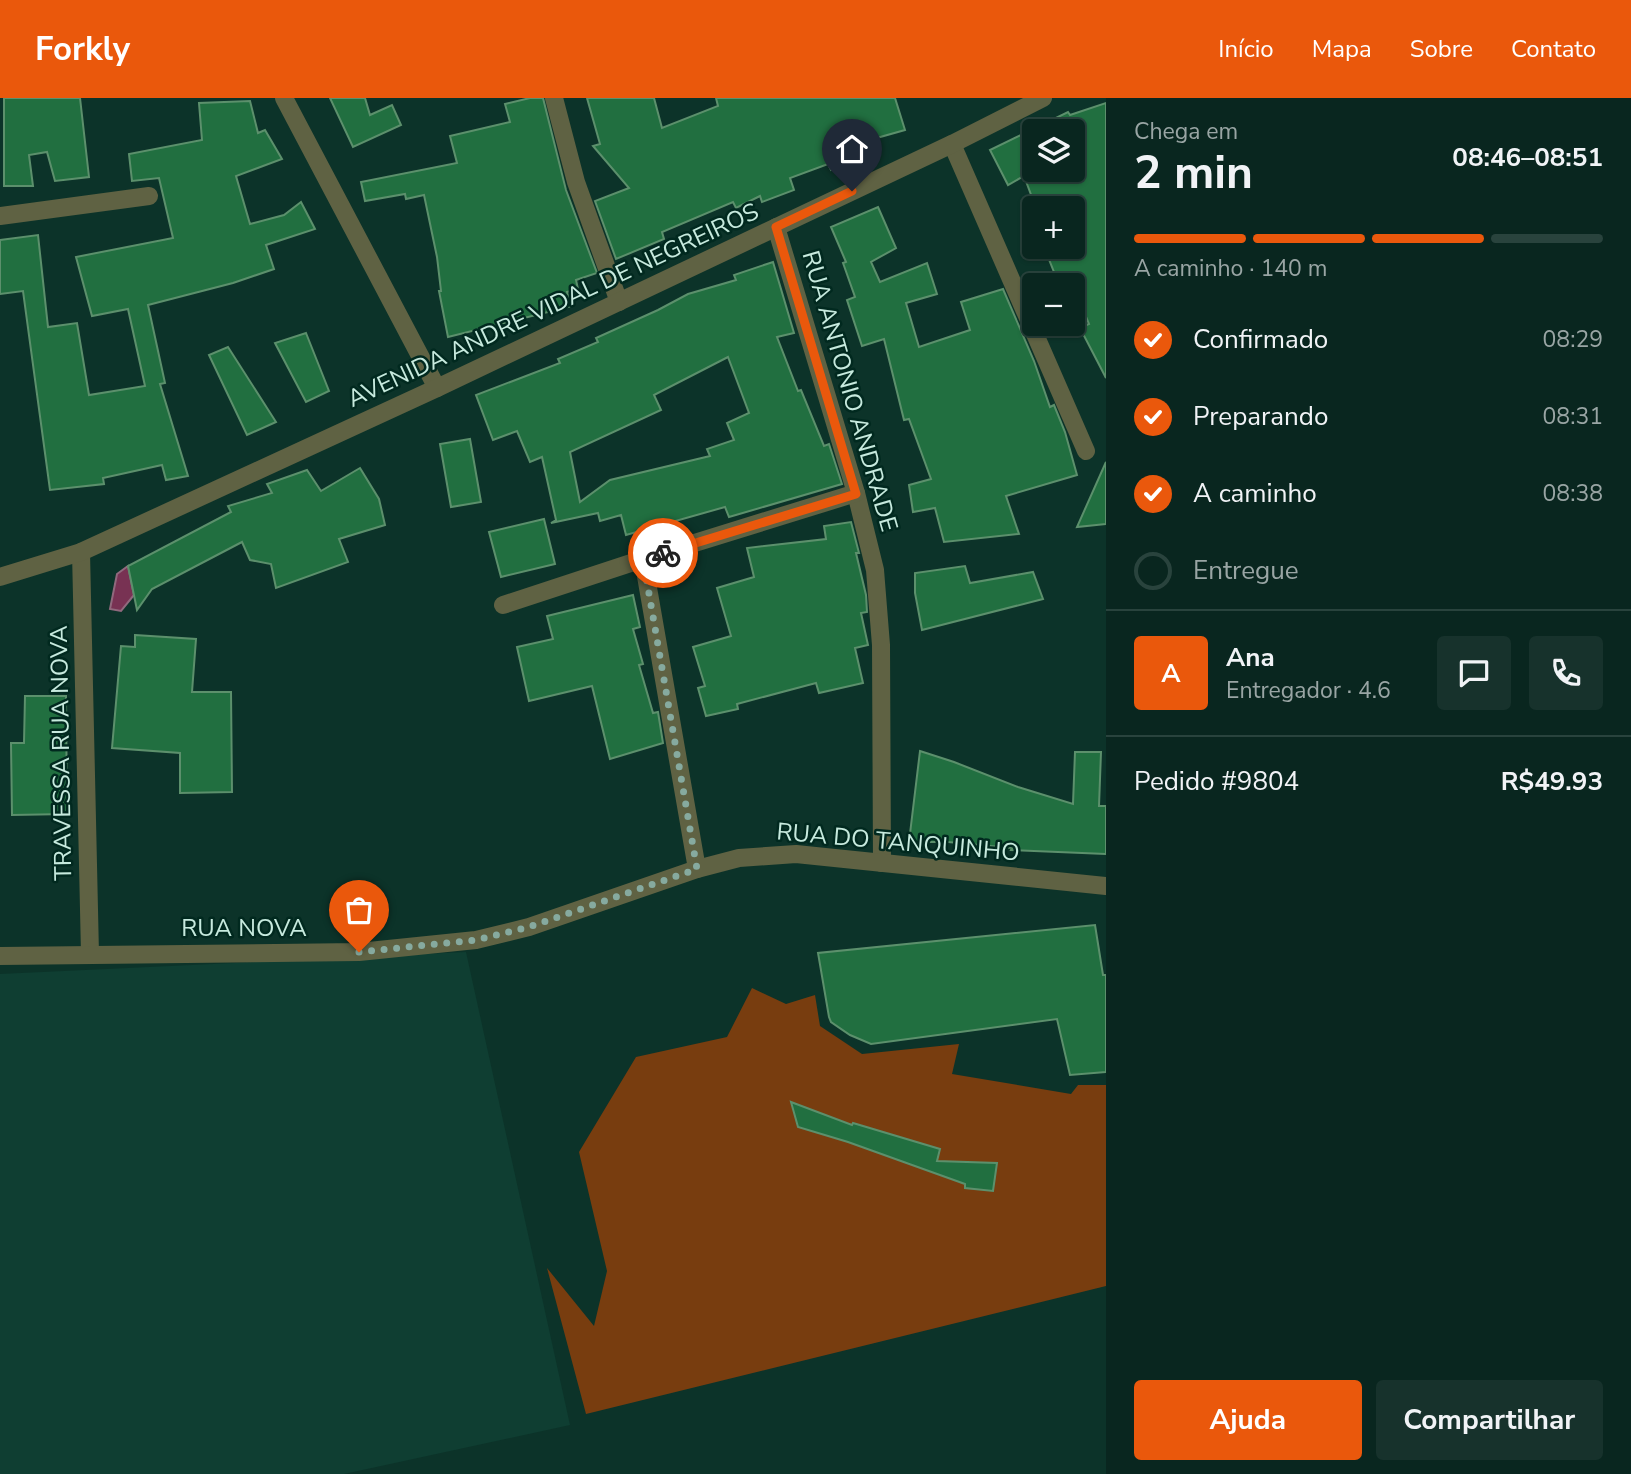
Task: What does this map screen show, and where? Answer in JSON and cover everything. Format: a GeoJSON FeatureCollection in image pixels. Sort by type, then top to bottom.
{"type":"FeatureCollection","features":[{"type":"Feature","properties":{"kind":"street"},"geometry":{"type":"LineString","coordinates":[[284,98],[437,388]]}},
{"type":"Feature","properties":{"kind":"street"},"geometry":{"type":"LineString","coordinates":[[554,98],[576,182],[619,302]]}},
{"type":"Feature","properties":{"kind":"street","name":"AVENIDA ANDRE VIDAL DE NEGREIROS"},"geometry":{"type":"LineString","coordinates":[[0,577],[80,552],[437,388],[952,144],[1043,98]]}},
{"type":"Feature","properties":{"kind":"street"},"geometry":{"type":"LineString","coordinates":[[952,144],[1086,451]]}},
{"type":"Feature","properties":{"kind":"street"},"geometry":{"type":"LineString","coordinates":[[0,216],[149,196]]}},
{"type":"Feature","properties":{"kind":"street","name":"RUA ANTONIO ANDRADE"},"geometry":{"type":"LineString","coordinates":[[776,227],[876,570],[881,645],[882,863]]}},
{"type":"Feature","properties":{"kind":"street"},"geometry":{"type":"LineString","coordinates":[[503,605],[856,494]]}},
{"type":"Feature","properties":{"kind":"street","name":"TRAVESSA RUA NOVA"},"geometry":{"type":"LineString","coordinates":[[80,552],[90,954]]}},
{"type":"Feature","properties":{"kind":"street"},"geometry":{"type":"LineString","coordinates":[[643,559],[697,869]]}},
{"type":"Feature","properties":{"kind":"street","name":"RUA DO TANQUINHO"},"geometry":{"type":"LineString","coordinates":[[529,927],[697,869],[739,858],[796,854],[1106,886]]}},
{"type":"Feature","properties":{"kind":"street","name":"RUA NOVA"},"geometry":{"type":"LineString","coordinates":[[0,956],[359,952],[476,940],[529,927]]}},
{"type":"Feature","properties":{"kind":"shaded area"},"geometry":{"type":"Polygon","coordinates":[[[128,566],[134,595],[121,611],[110,609],[117,574],[128,566]]]}},
{"type":"Feature","properties":{"kind":"shaded area"},"geometry":{"type":"Polygon","coordinates":[[[466,952],[570,1425],[344,1474],[0,1474],[0,974],[466,952]]]}},
{"type":"Feature","properties":{"kind":"shaded area"},"geometry":{"type":"Polygon","coordinates":[[[752,988],[786,1004],[815,995],[820,1026],[862,1054],[959,1044],[952,1074],[1071,1094],[1078,1085],[1106,1085],[1106,1286],[586,1414],[547,1268],[594,1326],[607,1271],[579,1152],[636,1057],[727,1037],[752,988]]]}},
{"type":"Feature","properties":{"kind":"building"},"geometry":{"type":"Polygon","coordinates":[[[4,98],[80,98],[89,177],[55,181],[47,152],[29,155],[33,186],[4,186],[4,98]]]}},
{"type":"Feature","properties":{"kind":"building"},"geometry":{"type":"Polygon","coordinates":[[[330,98],[365,98],[370,115],[392,105],[401,125],[353,147],[330,98]]]}},
{"type":"Feature","properties":{"kind":"building"},"geometry":{"type":"Polygon","coordinates":[[[543,98],[566,190],[597,273],[576,280],[578,289],[567,292],[572,306],[448,337],[439,291],[437,257],[424,195],[406,199],[405,194],[365,201],[361,182],[457,163],[450,136],[510,122],[505,104],[543,98]]]}},
{"type":"Feature","properties":{"kind":"building"},"geometry":{"type":"Polygon","coordinates":[[[587,98],[654,98],[662,128],[718,106],[716,98],[895,98],[905,130],[859,143],[864,156],[831,170],[828,164],[790,178],[794,190],[762,202],[760,196],[736,208],[733,202],[662,232],[664,239],[616,259],[595,201],[629,188],[593,146],[600,144],[587,98]]]}},
{"type":"Feature","properties":{"kind":"building"},"geometry":{"type":"Polygon","coordinates":[[[250,101],[258,133],[265,130],[282,159],[236,176],[250,224],[284,215],[301,202],[315,229],[266,245],[274,269],[233,283],[148,305],[165,383],[160,384],[188,476],[166,480],[162,465],[103,478],[104,484],[50,490],[23,291],[0,294],[0,240],[38,235],[48,327],[77,323],[89,395],[145,386],[128,309],[92,316],[76,257],[173,238],[159,178],[132,181],[129,154],[202,140],[199,103],[250,101]]]}},
{"type":"Feature","properties":{"kind":"building"},"geometry":{"type":"Polygon","coordinates":[[[1106,103],[1106,378],[1084,336],[1085,326],[1089,324],[1085,314],[1085,273],[1054,273],[1049,259],[1085,259],[1085,196],[1032,196],[1026,182],[1085,182],[1085,119],[1054,119],[1068,112],[1070,115],[1106,103]]]}},
{"type":"Feature","properties":{"kind":"building"},"geometry":{"type":"Polygon","coordinates":[[[1022,134],[1022,177],[1008,185],[990,150],[1022,134]]]}},
{"type":"Feature","properties":{"kind":"building"},"geometry":{"type":"Polygon","coordinates":[[[878,207],[896,248],[871,262],[880,282],[927,263],[937,294],[906,303],[919,347],[970,330],[961,302],[1003,289],[1034,361],[1050,407],[1054,405],[1065,432],[1077,475],[1006,496],[1019,534],[944,542],[935,508],[913,512],[909,485],[931,479],[909,419],[904,420],[884,339],[862,346],[847,300],[855,297],[843,263],[846,262],[831,227],[878,207]]]}},
{"type":"Feature","properties":{"kind":"building"},"geometry":{"type":"Polygon","coordinates":[[[773,262],[794,333],[777,337],[824,446],[829,444],[842,484],[729,517],[725,507],[626,535],[621,515],[600,521],[598,513],[551,523],[556,520],[542,457],[530,462],[517,431],[493,440],[476,395],[560,363],[558,359],[598,342],[596,338],[688,294],[736,280],[734,275],[773,262]],[[728,357],[654,395],[661,410],[570,452],[580,502],[610,480],[710,456],[707,449],[734,440],[727,423],[749,413],[728,357]]]}},
{"type":"Feature","properties":{"kind":"building"},"geometry":{"type":"Polygon","coordinates":[[[306,333],[329,391],[306,402],[275,343],[306,333]]]}},
{"type":"Feature","properties":{"kind":"building"},"geometry":{"type":"Polygon","coordinates":[[[228,347],[276,422],[247,435],[209,355],[228,347]]]}},
{"type":"Feature","properties":{"kind":"building"},"geometry":{"type":"Polygon","coordinates":[[[470,439],[481,502],[451,507],[440,444],[470,439]]]}},
{"type":"Feature","properties":{"kind":"building"},"geometry":{"type":"Polygon","coordinates":[[[1106,462],[1106,524],[1077,527],[1106,462]]]}},
{"type":"Feature","properties":{"kind":"building"},"geometry":{"type":"Polygon","coordinates":[[[360,468],[379,499],[385,525],[339,539],[348,562],[276,588],[271,564],[250,560],[242,542],[152,589],[137,610],[128,566],[231,512],[228,506],[272,493],[267,484],[307,470],[321,491],[360,468]]]}},
{"type":"Feature","properties":{"kind":"building"},"geometry":{"type":"Polygon","coordinates":[[[544,519],[555,564],[501,577],[489,532],[544,519]]]}},
{"type":"Feature","properties":{"kind":"building"},"geometry":{"type":"Polygon","coordinates":[[[851,522],[866,595],[867,612],[861,613],[868,645],[855,648],[863,683],[819,693],[816,683],[737,704],[738,709],[706,716],[698,688],[705,686],[693,647],[731,636],[717,588],[754,577],[747,548],[826,539],[824,526],[851,522]]]}},
{"type":"Feature","properties":{"kind":"building"},"geometry":{"type":"Polygon","coordinates":[[[965,566],[970,583],[1033,572],[1043,599],[922,630],[915,593],[915,573],[965,566]]]}},
{"type":"Feature","properties":{"kind":"building"},"geometry":{"type":"Polygon","coordinates":[[[633,595],[640,627],[633,629],[643,664],[639,665],[653,713],[658,712],[663,743],[610,759],[592,686],[529,701],[517,647],[553,639],[547,616],[633,595]]]}},
{"type":"Feature","properties":{"kind":"building"},"geometry":{"type":"Polygon","coordinates":[[[135,635],[196,639],[192,692],[231,692],[232,792],[180,793],[180,753],[112,748],[121,646],[135,647],[135,635]]]}},
{"type":"Feature","properties":{"kind":"building"},"geometry":{"type":"Polygon","coordinates":[[[25,696],[66,696],[67,814],[12,815],[11,743],[24,743],[25,696]]]}},
{"type":"Feature","properties":{"kind":"building"},"geometry":{"type":"Polygon","coordinates":[[[920,751],[1073,804],[1075,752],[1101,752],[1099,806],[1106,806],[1106,854],[1011,850],[1012,848],[948,842],[909,842],[920,751]]]}},
{"type":"Feature","properties":{"kind":"building"},"geometry":{"type":"Polygon","coordinates":[[[1095,925],[1103,975],[1106,975],[1106,1072],[1070,1075],[1057,1019],[871,1044],[850,1035],[831,1022],[829,1017],[818,953],[1095,925]]]}},
{"type":"Feature","properties":{"kind":"building"},"geometry":{"type":"Polygon","coordinates":[[[791,1102],[852,1125],[853,1123],[940,1149],[937,1161],[997,1163],[993,1191],[965,1188],[965,1184],[798,1127],[791,1102]]]}},
{"type":"Feature","properties":{"kind":"way so far"},"geometry":{"type":"LineString","coordinates":[[359,952],[476,940],[529,927],[697,869],[643,559],[663,553]]}},
{"type":"Feature","properties":{"kind":"route"},"geometry":{"type":"LineString","coordinates":[[663,553],[856,494],[776,227],[852,191]]}}]}
